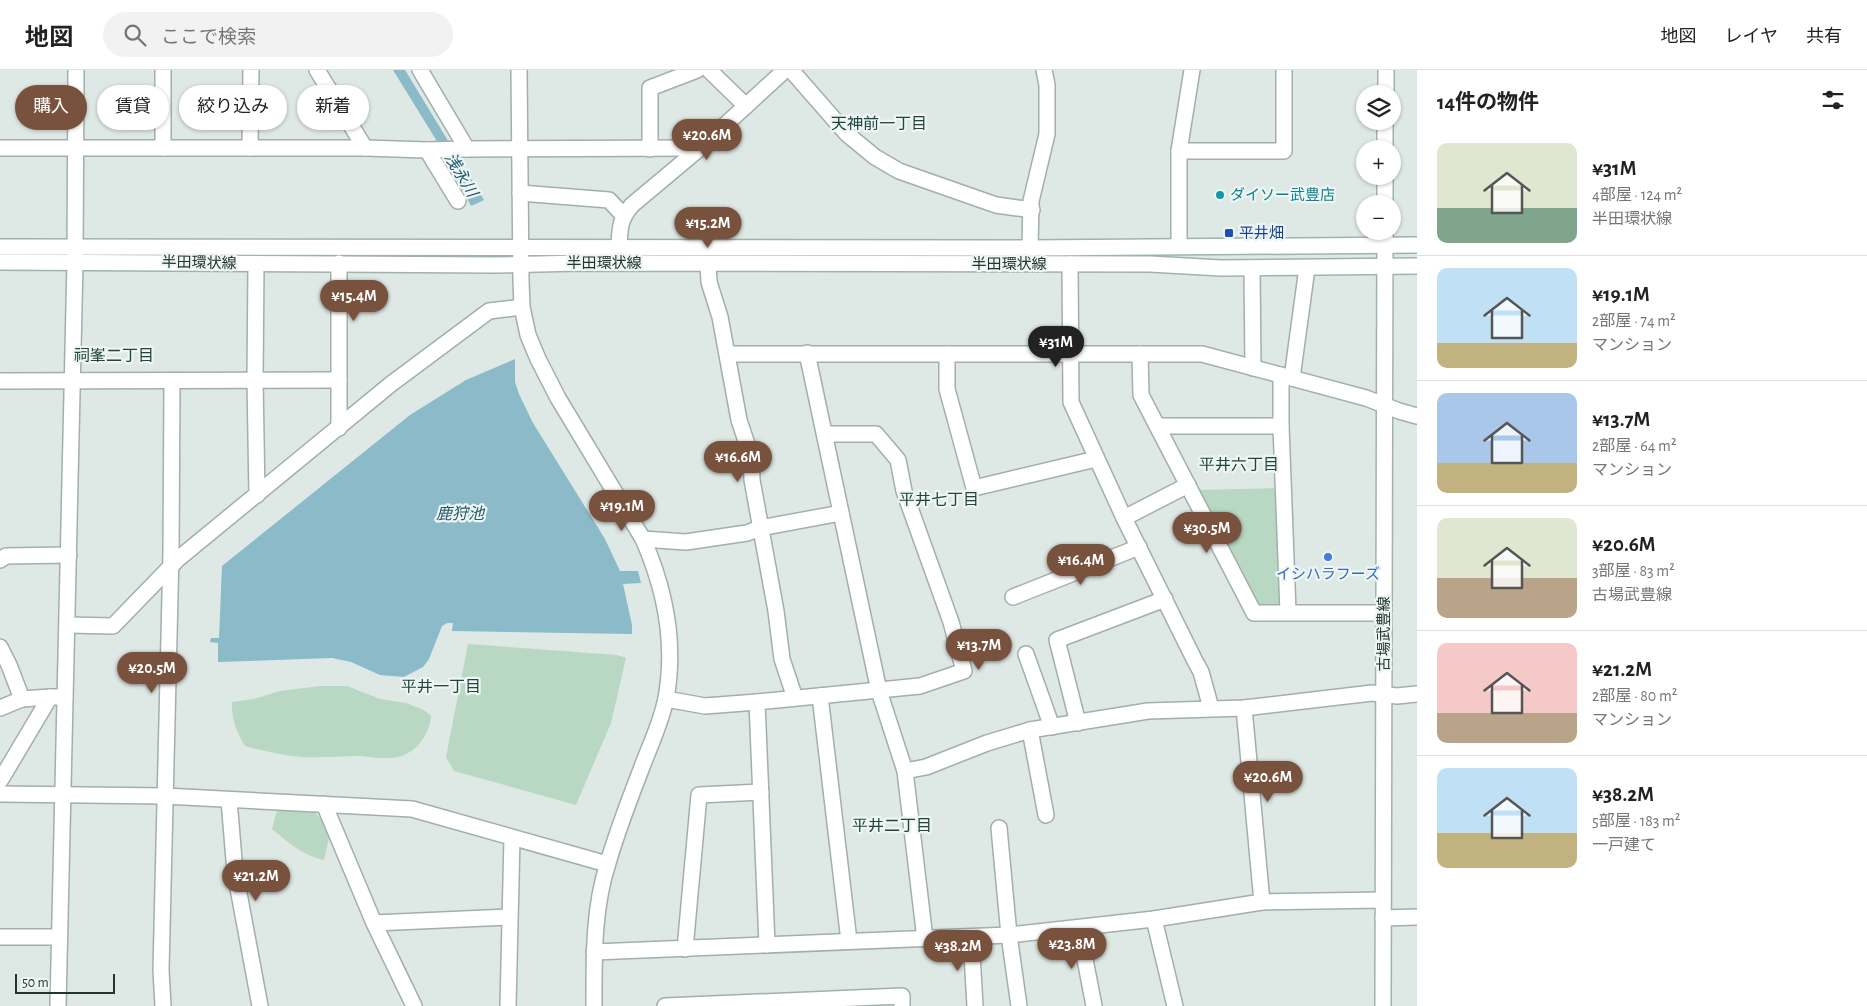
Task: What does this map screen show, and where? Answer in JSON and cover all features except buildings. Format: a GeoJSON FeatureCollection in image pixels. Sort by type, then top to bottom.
{"type":"FeatureCollection","features":[{"type":"Feature","properties":{"kind":"street"},"geometry":{"type":"LineString","coordinates":[[58,1006],[73,381],[76,70]]}},
{"type":"Feature","properties":{"kind":"street"},"geometry":{"type":"LineString","coordinates":[[163,70],[163,148]]}},
{"type":"Feature","properties":{"kind":"street"},"geometry":{"type":"LineString","coordinates":[[250,148],[251,70]]}},
{"type":"Feature","properties":{"kind":"street"},"geometry":{"type":"LineString","coordinates":[[317,70],[365,148]]}},
{"type":"Feature","properties":{"kind":"street"},"geometry":{"type":"LineString","coordinates":[[420,70],[467,149]]}},
{"type":"Feature","properties":{"kind":"street"},"geometry":{"type":"LineString","coordinates":[[519,70],[520,264],[522,307],[528,335],[558,398],[643,539],[663,591],[668,619],[670,650],[666,699],[607,864],[598,903],[594,952],[594,1006]]}},
{"type":"Feature","properties":{"kind":"street"},"geometry":{"type":"LineString","coordinates":[[650,149],[650,88],[697,70]]}},
{"type":"Feature","properties":{"kind":"street"},"geometry":{"type":"LineString","coordinates":[[709,70],[746,106]]}},
{"type":"Feature","properties":{"kind":"street"},"geometry":{"type":"LineString","coordinates":[[619,248],[620,224],[623,215],[632,205],[700,148],[785,70]]}},
{"type":"Feature","properties":{"kind":"street"},"geometry":{"type":"LineString","coordinates":[[791,70],[847,134],[886,165],[996,205],[1032,210]]}},
{"type":"Feature","properties":{"kind":"street"},"geometry":{"type":"LineString","coordinates":[[1030,248],[1031,200],[1047,134],[1048,85],[1044,70]]}},
{"type":"Feature","properties":{"kind":"street"},"geometry":{"type":"LineString","coordinates":[[1179,246],[1179,151],[1192,70]]}},
{"type":"Feature","properties":{"kind":"street"},"geometry":{"type":"LineString","coordinates":[[1179,151],[1284,151],[1284,70]]}},
{"type":"Feature","properties":{"kind":"street"},"geometry":{"type":"LineString","coordinates":[[1386,70],[1386,85]]}},
{"type":"Feature","properties":{"kind":"street"},"geometry":{"type":"LineString","coordinates":[[0,148],[365,148],[427,150],[700,148]]}},
{"type":"Feature","properties":{"kind":"street"},"geometry":{"type":"LineString","coordinates":[[427,150],[458,201]]}},
{"type":"Feature","properties":{"kind":"street"},"geometry":{"type":"LineString","coordinates":[[520,193],[609,200],[623,215]]}},
{"type":"Feature","properties":{"kind":"street","name":"半田環状線"},"geometry":{"type":"LineString","coordinates":[[0,262],[75,255],[365,247],[1030,248],[1179,246],[1356,239]]}},
{"type":"Feature","properties":{"kind":"street","name":"古場武豊線"},"geometry":{"type":"LineString","coordinates":[[1383,1006],[1385,240]]}},
{"type":"Feature","properties":{"kind":"street","name":"半田環状線"},"geometry":{"type":"LineString","coordinates":[[1394,240],[1417,245]]}},
{"type":"Feature","properties":{"kind":"street","name":"半田環状線"},"geometry":{"type":"LineString","coordinates":[[0,247],[75,255],[256,264],[1150,264],[1252,268],[1417,266]]}},
{"type":"Feature","properties":{"kind":"street"},"geometry":{"type":"LineString","coordinates":[[339,263],[339,428]]}},
{"type":"Feature","properties":{"kind":"street"},"geometry":{"type":"LineString","coordinates":[[256,264],[256,495]]}},
{"type":"Feature","properties":{"kind":"street"},"geometry":{"type":"LineString","coordinates":[[708,264],[709,282],[720,317],[739,420],[751,456],[752,480],[776,611],[782,659],[795,698]]}},
{"type":"Feature","properties":{"kind":"street"},"geometry":{"type":"LineString","coordinates":[[1070,264],[1071,402],[1124,518],[1201,672],[1211,708]]}},
{"type":"Feature","properties":{"kind":"street"},"geometry":{"type":"LineString","coordinates":[[1252,268],[1254,368]]}},
{"type":"Feature","properties":{"kind":"street"},"geometry":{"type":"LineString","coordinates":[[1288,612],[1281,426],[1287,377],[1307,268]]}},
{"type":"Feature","properties":{"kind":"street"},"geometry":{"type":"LineString","coordinates":[[68,625],[113,626],[178,560],[391,384],[489,311],[522,307]]}},
{"type":"Feature","properties":{"kind":"street"},"geometry":{"type":"LineString","coordinates":[[727,354],[1202,354],[1366,398],[1417,416]]}},
{"type":"Feature","properties":{"kind":"street"},"geometry":{"type":"LineString","coordinates":[[807,354],[879,691],[905,771],[926,938]]}},
{"type":"Feature","properties":{"kind":"street"},"geometry":{"type":"LineString","coordinates":[[947,354],[948,389],[974,488],[1096,459]]}},
{"type":"Feature","properties":{"kind":"street"},"geometry":{"type":"LineString","coordinates":[[1140,354],[1141,395],[1254,613],[1384,613]]}},
{"type":"Feature","properties":{"kind":"street"},"geometry":{"type":"LineString","coordinates":[[0,381],[339,380]]}},
{"type":"Feature","properties":{"kind":"street"},"geometry":{"type":"LineString","coordinates":[[163,1006],[161,970],[171,568],[172,381]]}},
{"type":"Feature","properties":{"kind":"street"},"geometry":{"type":"LineString","coordinates":[[1157,426],[1281,426]]}},
{"type":"Feature","properties":{"kind":"street"},"geometry":{"type":"LineString","coordinates":[[666,699],[706,706],[879,691],[920,686],[964,671],[951,622],[904,491],[898,460],[876,434],[825,434]]}},
{"type":"Feature","properties":{"kind":"street"},"geometry":{"type":"LineString","coordinates":[[1124,518],[1188,485]]}},
{"type":"Feature","properties":{"kind":"street"},"geometry":{"type":"LineString","coordinates":[[643,539],[686,542],[747,533],[760,528],[841,513]]}},
{"type":"Feature","properties":{"kind":"street"},"geometry":{"type":"LineString","coordinates":[[1013,598],[1139,548]]}},
{"type":"Feature","properties":{"kind":"street"},"geometry":{"type":"LineString","coordinates":[[0,560],[6,556],[68,555]]}},
{"type":"Feature","properties":{"kind":"street"},"geometry":{"type":"LineString","coordinates":[[1078,723],[1057,640],[1165,599]]}},
{"type":"Feature","properties":{"kind":"street"},"geometry":{"type":"LineString","coordinates":[[0,647],[22,699]]}},
{"type":"Feature","properties":{"kind":"street"},"geometry":{"type":"LineString","coordinates":[[1026,654],[1052,727]]}},
{"type":"Feature","properties":{"kind":"street"},"geometry":{"type":"LineString","coordinates":[[905,771],[926,767],[987,743],[1030,730],[1148,711],[1244,708],[1372,693],[1397,696],[1417,694]]}},
{"type":"Feature","properties":{"kind":"street"},"geometry":{"type":"LineString","coordinates":[[820,696],[849,942]]}},
{"type":"Feature","properties":{"kind":"street"},"geometry":{"type":"LineString","coordinates":[[0,781],[50,697]]}},
{"type":"Feature","properties":{"kind":"street"},"geometry":{"type":"LineString","coordinates":[[0,708],[22,699],[65,697]]}},
{"type":"Feature","properties":{"kind":"street"},"geometry":{"type":"LineString","coordinates":[[757,702],[767,945]]}},
{"type":"Feature","properties":{"kind":"street"},"geometry":{"type":"LineString","coordinates":[[1244,708],[1262,902]]}},
{"type":"Feature","properties":{"kind":"street"},"geometry":{"type":"LineString","coordinates":[[1030,730],[1046,815]]}},
{"type":"Feature","properties":{"kind":"street"},"geometry":{"type":"LineString","coordinates":[[685,949],[699,795],[761,792]]}},
{"type":"Feature","properties":{"kind":"street"},"geometry":{"type":"LineString","coordinates":[[0,794],[165,796],[412,809],[607,864]]}},
{"type":"Feature","properties":{"kind":"street"},"geometry":{"type":"LineString","coordinates":[[229,800],[235,872],[260,1006]]}},
{"type":"Feature","properties":{"kind":"street"},"geometry":{"type":"LineString","coordinates":[[324,804],[374,923],[414,1006]]}},
{"type":"Feature","properties":{"kind":"street"},"geometry":{"type":"LineString","coordinates":[[999,828],[1009,935],[1019,1006]]}},
{"type":"Feature","properties":{"kind":"street"},"geometry":{"type":"LineString","coordinates":[[508,1006],[512,838]]}},
{"type":"Feature","properties":{"kind":"street"},"geometry":{"type":"LineString","coordinates":[[594,952],[1009,935],[1154,919],[1262,902],[1383,900]]}},
{"type":"Feature","properties":{"kind":"street"},"geometry":{"type":"LineString","coordinates":[[374,923],[509,917]]}},
{"type":"Feature","properties":{"kind":"street"},"geometry":{"type":"LineString","coordinates":[[1383,918],[1417,917]]}},
{"type":"Feature","properties":{"kind":"street"},"geometry":{"type":"LineString","coordinates":[[1154,919],[1175,1006]]}},
{"type":"Feature","properties":{"kind":"street"},"geometry":{"type":"LineString","coordinates":[[1079,928],[1094,1006]]}},
{"type":"Feature","properties":{"kind":"street"},"geometry":{"type":"LineString","coordinates":[[0,937],[59,937]]}},
{"type":"Feature","properties":{"kind":"street"},"geometry":{"type":"LineString","coordinates":[[971,937],[975,1006]]}},
{"type":"Feature","properties":{"kind":"street"},"geometry":{"type":"LineString","coordinates":[[673,1006],[828,1002],[902,996],[902,1006]]}},
{"type":"Feature","properties":{"kind":"green space"},"geometry":{"type":"Polygon","coordinates":[[[1277,488],[1280,602],[1276,606],[1262,606],[1256,601],[1198,490],[1277,488]]]}},
{"type":"Feature","properties":{"kind":"green space"},"geometry":{"type":"Polygon","coordinates":[[[468,644],[617,655],[626,658],[611,723],[576,805],[454,771],[446,757],[468,644]]]}},
{"type":"Feature","properties":{"kind":"green space"},"geometry":{"type":"Polygon","coordinates":[[[320,686],[347,686],[380,699],[406,703],[424,710],[431,716],[426,734],[414,749],[404,755],[393,758],[295,756],[245,746],[235,725],[232,714],[232,702],[254,699],[280,691],[320,686]]]}},
{"type":"Feature","properties":{"kind":"green space"},"geometry":{"type":"Polygon","coordinates":[[[277,810],[313,811],[326,823],[330,834],[324,860],[303,852],[272,829],[277,810]]]}},
{"type":"Feature","properties":{"kind":"water","name":"浅永川"},"geometry":{"type":"Polygon","coordinates":[[[393,70],[405,70],[484,200],[471,206],[435,138],[393,70]]]}},
{"type":"Feature","properties":{"kind":"water","name":"鹿狩池"},"geometry":{"type":"Polygon","coordinates":[[[515,359],[515,382],[533,423],[605,539],[620,571],[638,571],[641,583],[623,584],[632,625],[632,634],[452,631],[453,623],[447,623],[442,626],[429,659],[423,667],[404,677],[380,675],[351,662],[332,658],[218,662],[218,643],[210,642],[211,638],[219,638],[222,566],[410,415],[466,380],[515,359]]]}},
{"type":"Feature","properties":{"kind":"place","name":"ダイソー武豊店"},"geometry":{"type":"Point","coordinates":[1220,195]}},
{"type":"Feature","properties":{"kind":"place","name":"平井畑"},"geometry":{"type":"Point","coordinates":[1229,233]}},
{"type":"Feature","properties":{"kind":"place","name":"イシハラフーズ"},"geometry":{"type":"Point","coordinates":[1328,557]}},
{"type":"Feature","properties":{"kind":"district","name":"天神前一丁目"},"geometry":{"type":"Point","coordinates":[879,124]}},
{"type":"Feature","properties":{"kind":"district","name":"祠峯二丁目"},"geometry":{"type":"Point","coordinates":[114,356]}},
{"type":"Feature","properties":{"kind":"district","name":"平井六丁目"},"geometry":{"type":"Point","coordinates":[1239,465]}},
{"type":"Feature","properties":{"kind":"district","name":"平井七丁目"},"geometry":{"type":"Point","coordinates":[939,500]}},
{"type":"Feature","properties":{"kind":"district","name":"平井一丁目"},"geometry":{"type":"Point","coordinates":[441,687]}},
{"type":"Feature","properties":{"kind":"district","name":"平井二丁目"},"geometry":{"type":"Point","coordinates":[892,826]}}]}
